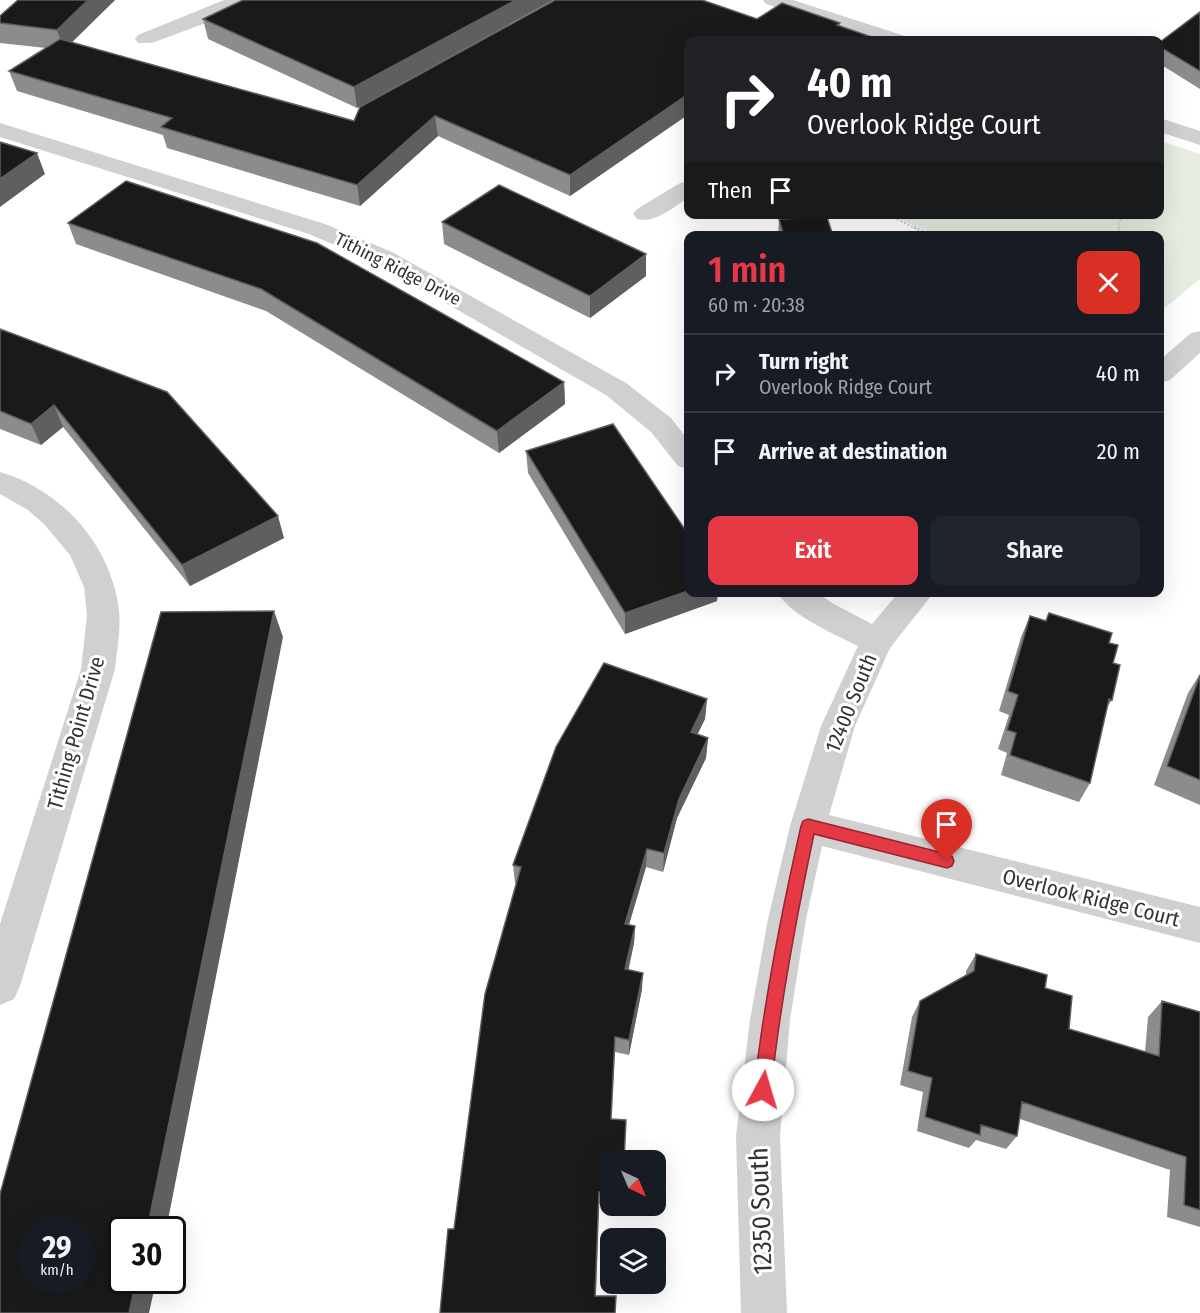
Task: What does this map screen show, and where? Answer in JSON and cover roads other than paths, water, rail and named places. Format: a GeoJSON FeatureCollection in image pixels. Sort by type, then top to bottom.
{"type":"FeatureCollection","features":[{"type":"Feature","properties":{"kind":"street"},"geometry":{"type":"LineString","coordinates":[[145,39],[240,0]]}},
{"type":"Feature","properties":{"kind":"street"},"geometry":{"type":"LineString","coordinates":[[773,0],[885,36]]}},
{"type":"Feature","properties":{"kind":"street"},"geometry":{"type":"LineString","coordinates":[[1164,126],[1200,138]]}},
{"type":"Feature","properties":{"kind":"street","name":"Tithing Ridge Drive"},"geometry":{"type":"LineString","coordinates":[[0,130],[317,229],[383,257],[616,389],[661,425],[684,454]]}},
{"type":"Feature","properties":{"kind":"street"},"geometry":{"type":"LineString","coordinates":[[645,214],[684,190]]}},
{"type":"Feature","properties":{"kind":"street"},"geometry":{"type":"LineString","coordinates":[[1164,370],[1200,339]]}},
{"type":"Feature","properties":{"kind":"street","name":"Tithing Point Drive"},"geometry":{"type":"LineString","coordinates":[[0,482],[36,501],[58,517],[75,536],[89,558],[98,582],[103,609],[103,638],[98,669],[0,986]]}},
{"type":"Feature","properties":{"kind":"street"},"geometry":{"type":"LineString","coordinates":[[800,597],[821,612],[877,640]]}},
{"type":"Feature","properties":{"kind":"street","name":"12400 South"},"geometry":{"type":"LineString","coordinates":[[808,826],[838,726],[877,640],[914,597]]}},
{"type":"Feature","properties":{"kind":"street","name":"Overlook Ridge Court"},"geometry":{"type":"LineString","coordinates":[[808,826],[1200,925]]}},
{"type":"Feature","properties":{"kind":"street","name":"12350 South"},"geometry":{"type":"LineString","coordinates":[[764,1313],[758,1136],[770,1020],[808,826]]}}]}
